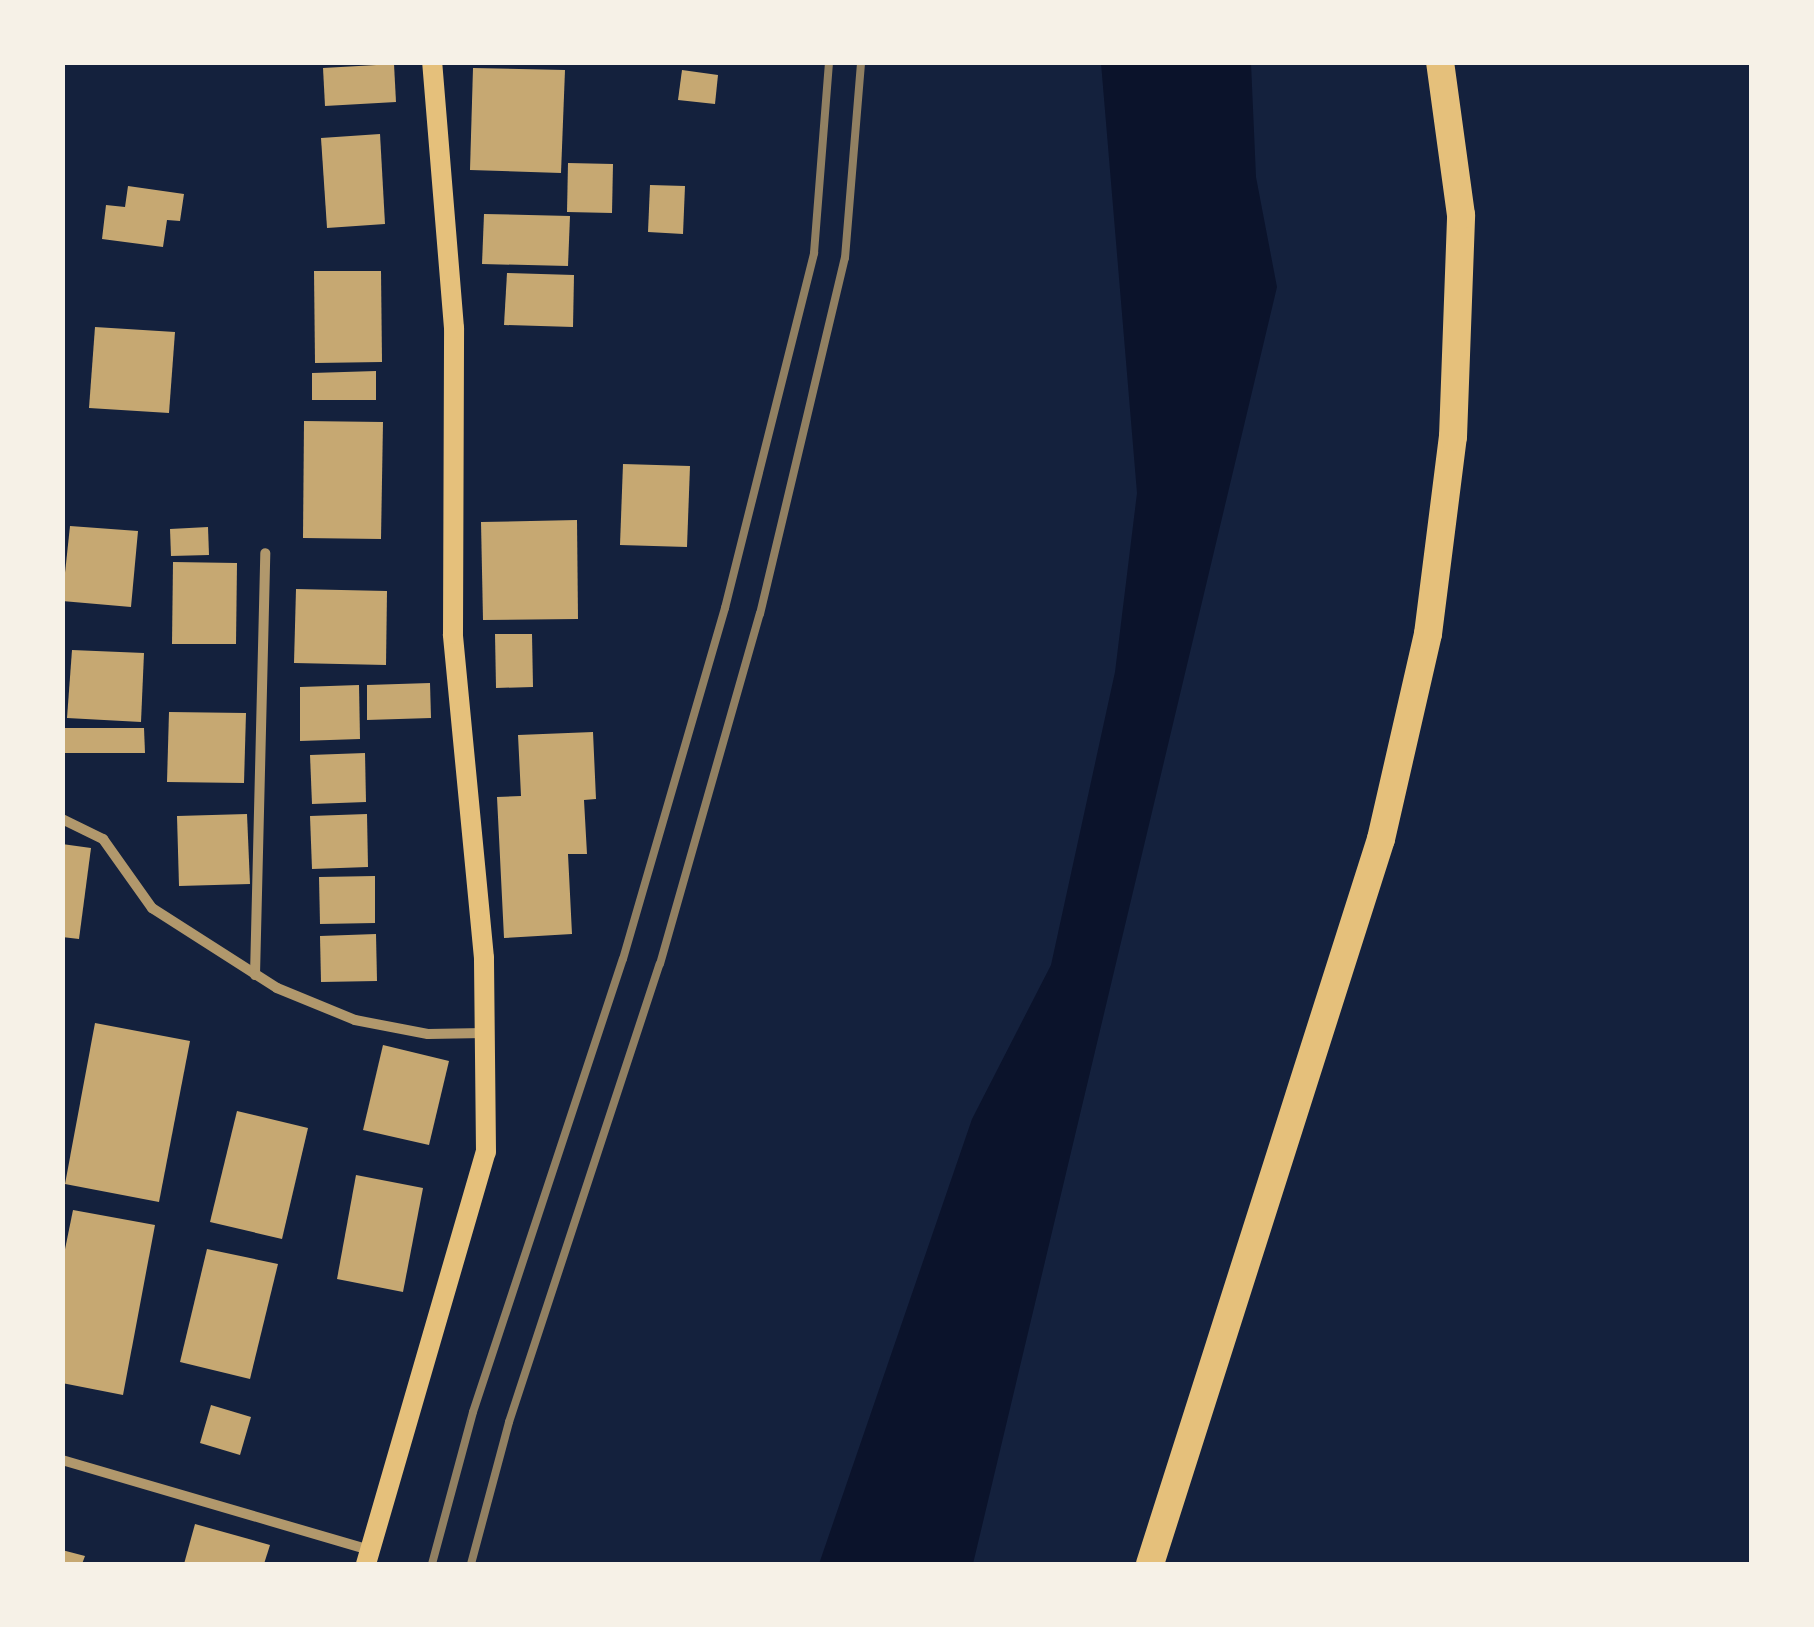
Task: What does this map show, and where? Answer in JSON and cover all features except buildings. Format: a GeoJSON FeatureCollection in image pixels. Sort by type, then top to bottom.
{"type":"FeatureCollection","features":[{"type":"Feature","properties":{"kind":"highway"},"geometry":{"type":"LineString","coordinates":[[1150,1564],[1380,839],[1428,634],[1453,437],[1461,215],[1440,62]]}},
{"type":"Feature","properties":{"kind":"main road"},"geometry":{"type":"LineString","coordinates":[[368,1557],[486,1152],[484,958],[454,634],[454,328],[432,62]]}},
{"type":"Feature","properties":{"kind":"street"},"geometry":{"type":"LineString","coordinates":[[255,975],[265,553]]}},
{"type":"Feature","properties":{"kind":"street"},"geometry":{"type":"LineString","coordinates":[[62,819],[103,838],[152,908],[255,975],[356,1020],[428,1034],[484,1032]]}},
{"type":"Feature","properties":{"kind":"street"},"geometry":{"type":"LineString","coordinates":[[62,1460],[368,1557]]}},
{"type":"Feature","properties":{"kind":"water"},"geometry":{"type":"Polygon","coordinates":[[[1101,63],[1251,63],[1256,177],[1277,287],[973,1564],[819,1564],[972,1119],[1051,965],[1115,672],[1137,493],[1101,63]]]}},
{"type":"Feature","properties":{"kind":"railway"},"geometry":{"type":"LineString","coordinates":[[432,1564],[473,1412],[623,959],[725,608],[814,253],[829,62]]}},
{"type":"Feature","properties":{"kind":"railway"},"geometry":{"type":"LineString","coordinates":[[471,1564],[509,1422],[660,964],[760,614],[845,258],[861,62]]}}]}
